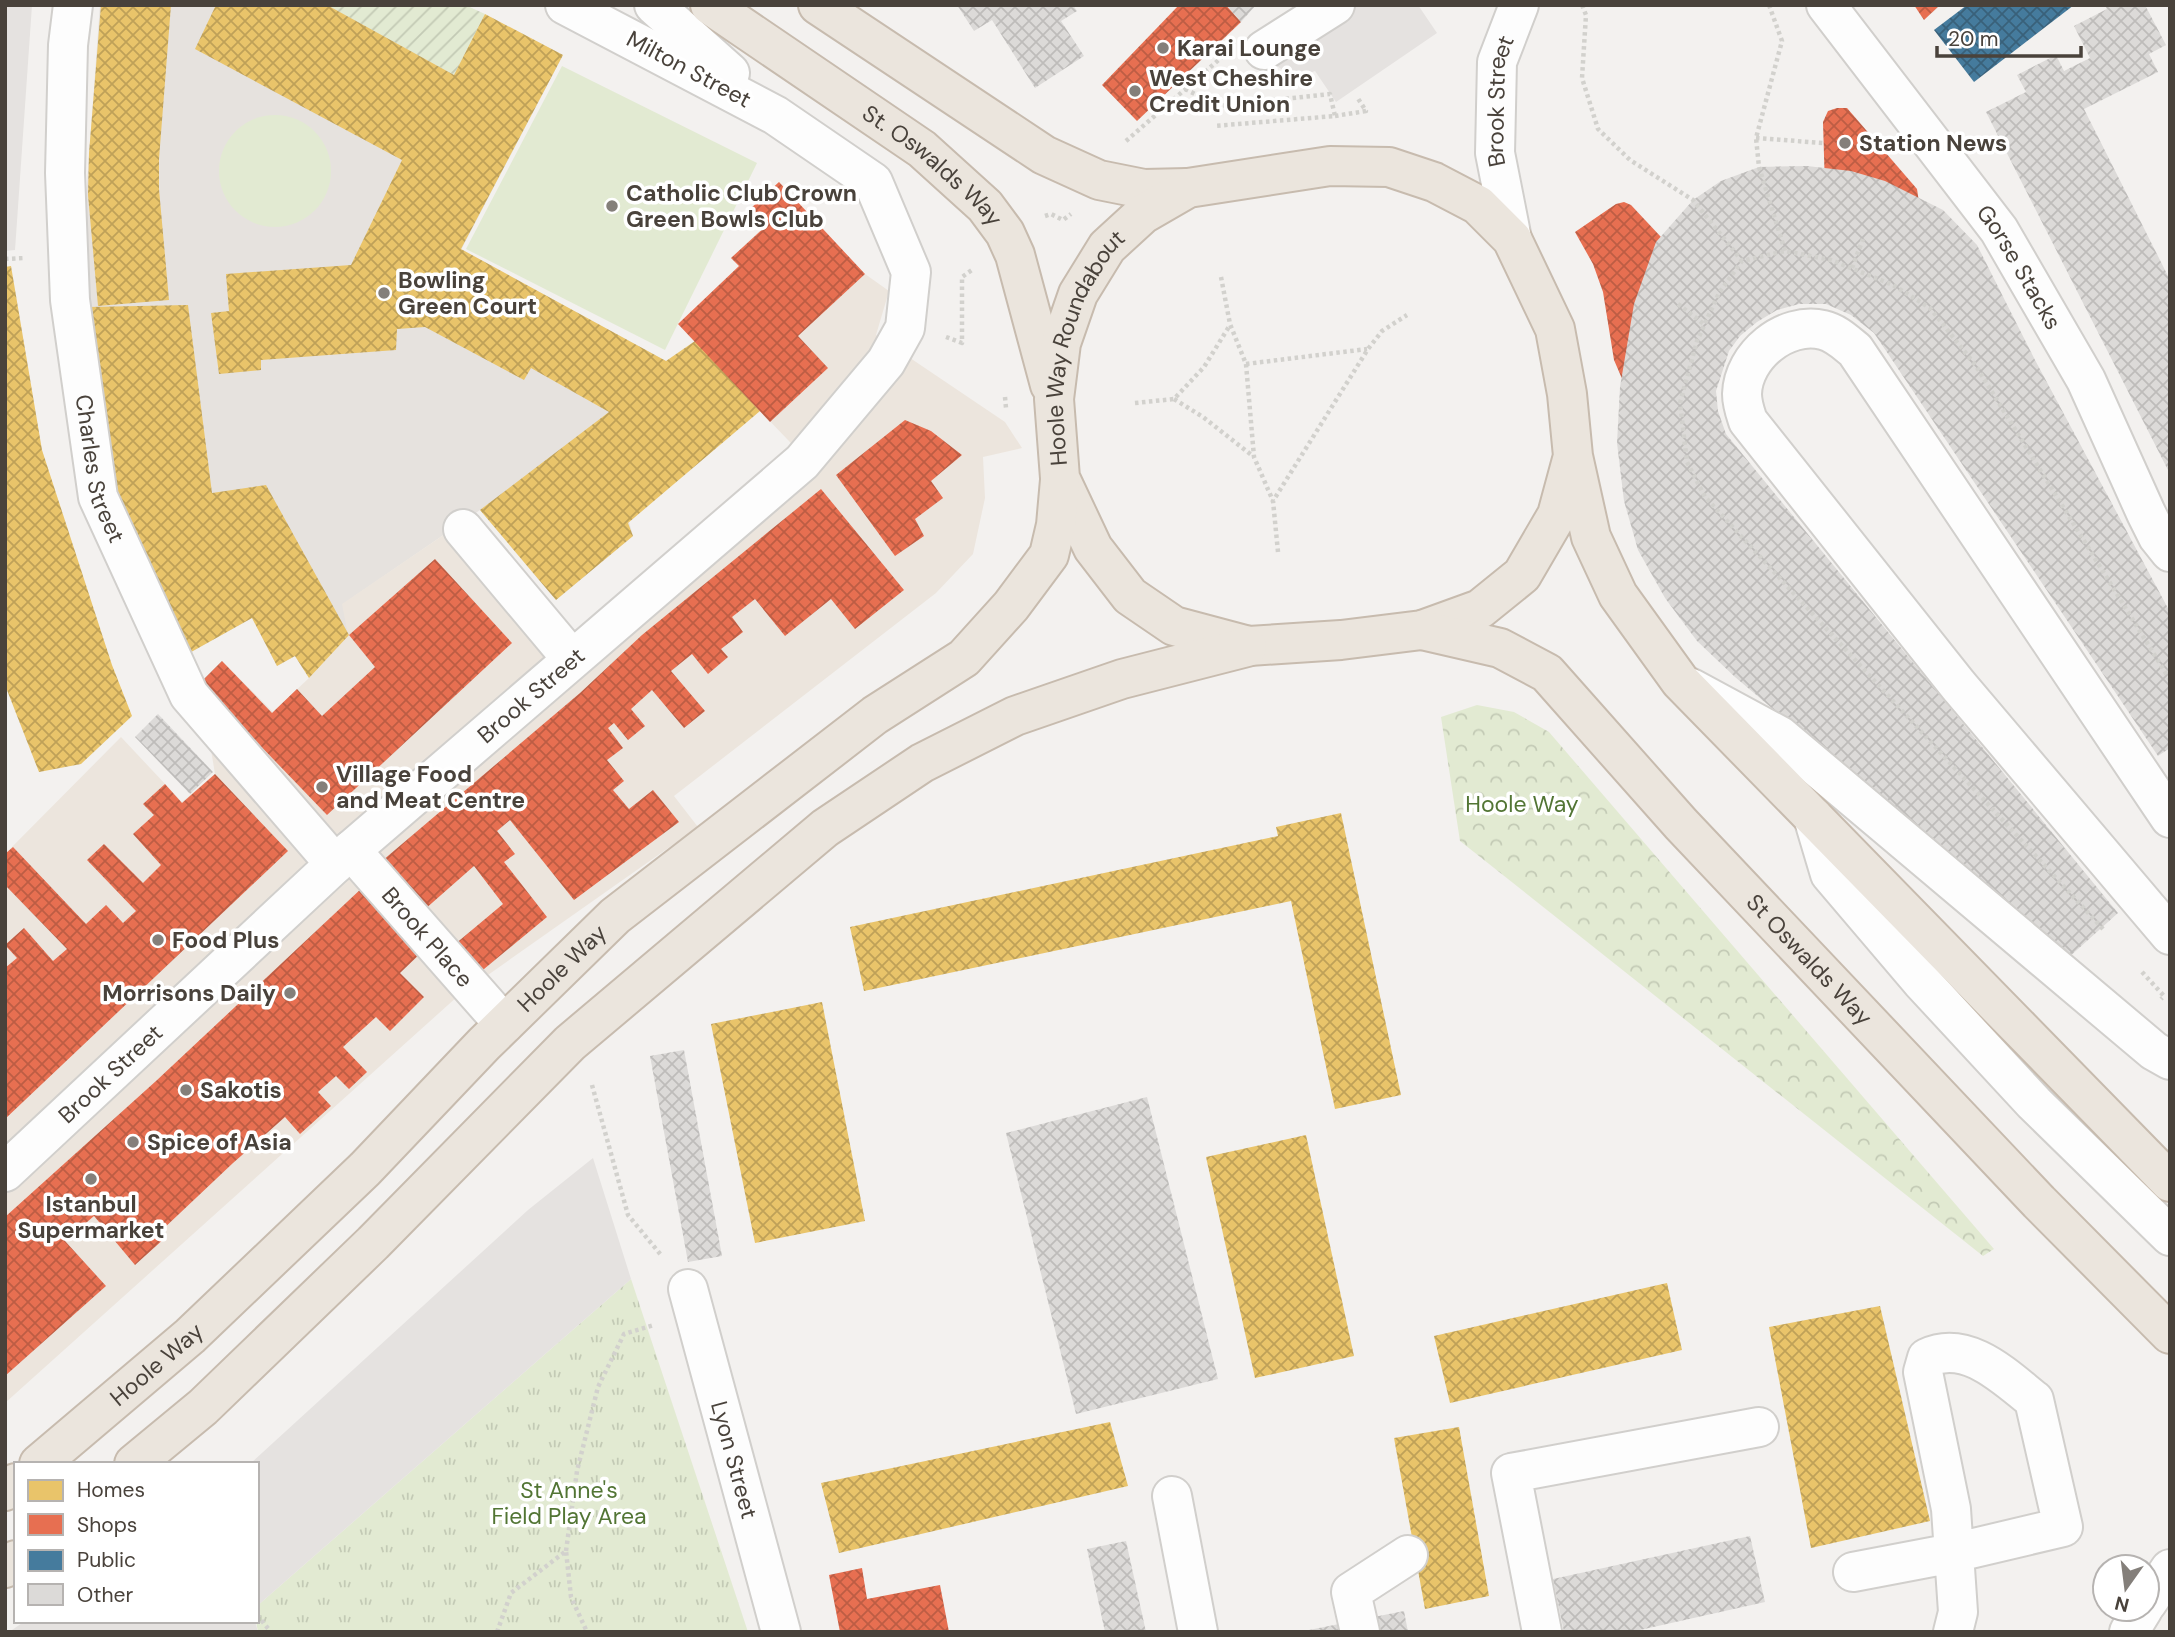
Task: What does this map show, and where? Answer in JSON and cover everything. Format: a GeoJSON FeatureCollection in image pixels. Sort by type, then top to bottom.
{"type":"FeatureCollection","features":[{"type":"Feature","properties":{"kind":"highway","name":"St. Oswalds Way"},"geometry":{"type":"LineString","coordinates":[[710,5],[922,149],[985,206],[1005,233],[1015,256],[1054,399]]}},
{"type":"Feature","properties":{"kind":"highway"},"geometry":{"type":"LineString","coordinates":[[818,5],[1044,155],[1100,180],[1144,188],[1188,188]]}},
{"type":"Feature","properties":{"kind":"highway","name":"Hoole Way Roundabout"},"geometry":{"type":"LineString","coordinates":[[1573,456],[1557,514],[1522,575],[1480,609],[1422,630],[1341,640],[1249,646],[1174,626],[1130,596],[1093,548],[1060,478],[1054,399],[1061,343],[1079,293],[1107,247],[1143,215],[1188,188],[1331,166],[1389,167],[1434,182],[1478,205],[1512,239],[1555,330],[1567,394],[1573,456],[1591,537],[1618,594],[1680,681]]}},
{"type":"Feature","properties":{"kind":"highway","name":"Hoole Way"},"geometry":{"type":"LineString","coordinates":[[41,1462],[190,1336],[365,1169],[504,1024],[615,916],[875,715],[964,658],[1011,606],[1049,555],[1056,525],[1060,478]]}},
{"type":"Feature","properties":{"kind":"highway","name":"St Oswalds Way"},"geometry":{"type":"LineString","coordinates":[[1422,630],[1500,648],[1546,673],[1681,824],[2039,1202],[2170,1334]]}},
{"type":"Feature","properties":{"kind":"highway"},"geometry":{"type":"LineString","coordinates":[[136,1462],[203,1407],[373,1243],[570,1043],[825,828],[922,763],[1015,716],[1122,679],[1249,646]]}},
{"type":"Feature","properties":{"kind":"highway"},"geometry":{"type":"LineString","coordinates":[[1680,681],[2170,1182]]}},
{"type":"Feature","properties":{"kind":"street","name":"Charles Street"},"geometry":{"type":"LineString","coordinates":[[73,5],[68,45],[65,173],[70,300],[98,497],[189,695],[343,857]]}},
{"type":"Feature","properties":{"kind":"street","name":"Milton Street"},"geometry":{"type":"LineString","coordinates":[[565,5],[775,115],[873,182],[911,271]]}},
{"type":"Feature","properties":{"kind":"street","name":"Milton Street"},"geometry":{"type":"LineString","coordinates":[[654,5],[775,115]]}},
{"type":"Feature","properties":{"kind":"street"},"geometry":{"type":"LineString","coordinates":[[1264,50],[1335,5]]}},
{"type":"Feature","properties":{"kind":"street","name":"Brook Street"},"geometry":{"type":"LineString","coordinates":[[1512,239],[1495,153],[1497,62],[1519,5]]}},
{"type":"Feature","properties":{"kind":"street","name":"Gorse Stacks"},"geometry":{"type":"LineString","coordinates":[[1826,5],[1999,229],[2086,380],[2146,513],[2158,537],[2170,552]]}},
{"type":"Feature","properties":{"kind":"street","name":"Brook Street"},"geometry":{"type":"LineString","coordinates":[[5,1172],[343,857],[802,462],[887,362],[905,328],[911,271]]}},
{"type":"Feature","properties":{"kind":"street"},"geometry":{"type":"LineString","coordinates":[[2170,818],[1856,350],[1838,336],[1821,330],[1803,330],[1786,334],[1759,352],[1752,363],[1742,393],[1748,421],[1958,685],[2170,935]]}},
{"type":"Feature","properties":{"kind":"street"},"geometry":{"type":"LineString","coordinates":[[463,529],[572,659]]}},
{"type":"Feature","properties":{"kind":"street"},"geometry":{"type":"LineString","coordinates":[[1680,681],[1780,736],[2147,1045],[2170,1060]]}},
{"type":"Feature","properties":{"kind":"street"},"geometry":{"type":"LineString","coordinates":[[1814,817],[1830,874],[1921,981],[2034,1103],[2170,1236]]}},
{"type":"Feature","properties":{"kind":"street","name":"Brook Place"},"geometry":{"type":"LineString","coordinates":[[343,857],[504,1024]]}},
{"type":"Feature","properties":{"kind":"street","name":"Lyon Street"},"geometry":{"type":"LineString","coordinates":[[692,1305],[781,1632]]}},
{"type":"Feature","properties":{"kind":"street"},"geometry":{"type":"LineString","coordinates":[[1853,1572],[1953,1553],[2063,1527],[2034,1400],[1972,1357],[1937,1353],[1927,1358],[1923,1372],[1951,1508],[1953,1553],[1958,1612],[1953,1632]]}},
{"type":"Feature","properties":{"kind":"street"},"geometry":{"type":"LineString","coordinates":[[1542,1632],[1511,1473],[1759,1427]]}},
{"type":"Feature","properties":{"kind":"street"},"geometry":{"type":"LineString","coordinates":[[1172,1496],[1198,1632]]}},
{"type":"Feature","properties":{"kind":"street"},"geometry":{"type":"LineString","coordinates":[[1360,1632],[1351,1592],[1408,1555]]}},
{"type":"Feature","properties":{"kind":"path"},"geometry":{"type":"LineString","coordinates":[[1581,5],[1586,15],[1583,78],[1598,130],[1630,160],[1693,200],[1742,261]]}},
{"type":"Feature","properties":{"kind":"path"},"geometry":{"type":"LineString","coordinates":[[1769,5],[1782,41],[1756,138],[1759,167],[1785,251]]}},
{"type":"Feature","properties":{"kind":"path"},"geometry":{"type":"LineString","coordinates":[[1100,180],[1117,149],[1219,57],[1264,50]]}},
{"type":"Feature","properties":{"kind":"path"},"geometry":{"type":"LineString","coordinates":[[1185,89],[1219,106],[1330,94],[1335,116]]}},
{"type":"Feature","properties":{"kind":"path"},"geometry":{"type":"LineString","coordinates":[[1214,126],[1366,111],[1357,97]]}},
{"type":"Feature","properties":{"kind":"path"},"geometry":{"type":"LineString","coordinates":[[1756,138],[1824,143]]}},
{"type":"Feature","properties":{"kind":"path"},"geometry":{"type":"LineString","coordinates":[[1852,268],[1863,239]]}},
{"type":"Feature","properties":{"kind":"path"},"geometry":{"type":"LineString","coordinates":[[938,334],[962,343],[962,277],[971,270],[981,271]]}},
{"type":"Feature","properties":{"kind":"path"},"geometry":{"type":"LineString","coordinates":[[1221,277],[1230,324],[1246,364],[1254,457],[1273,501],[1278,552]]}},
{"type":"Feature","properties":{"kind":"path"},"geometry":{"type":"LineString","coordinates":[[1678,304],[1705,325]]}},
{"type":"Feature","properties":{"kind":"path"},"geometry":{"type":"LineString","coordinates":[[1273,501],[1368,349],[1382,331],[1407,315]]}},
{"type":"Feature","properties":{"kind":"path"},"geometry":{"type":"LineString","coordinates":[[1174,399],[1204,367],[1230,324]]}},
{"type":"Feature","properties":{"kind":"path"},"geometry":{"type":"LineString","coordinates":[[1246,364],[1368,349]]}},
{"type":"Feature","properties":{"kind":"path"},"geometry":{"type":"LineString","coordinates":[[1004,394],[1006,408]]}},
{"type":"Feature","properties":{"kind":"path"},"geometry":{"type":"LineString","coordinates":[[1135,403],[1174,399],[1203,417],[1254,457]]}},
{"type":"Feature","properties":{"kind":"path"},"geometry":{"type":"LineString","coordinates":[[587,1632],[571,1597],[566,1551],[576,1471],[598,1387],[624,1334],[692,1305],[628,1215],[591,1081]]}},
{"type":"Feature","properties":{"kind":"path"},"geometry":{"type":"LineString","coordinates":[[497,1632],[511,1592],[566,1551]]}},
{"type":"Feature","properties":{"kind":"path"},"geometry":{"type":"LineString","coordinates":[[259,1617],[271,1632]]}},
{"type":"Feature","properties":{"kind":"shaded area"},"geometry":{"type":"Polygon","coordinates":[[[5,5],[32,5],[15,250],[5,251],[5,5]]]}},
{"type":"Feature","properties":{"kind":"shaded area"},"geometry":{"type":"Polygon","coordinates":[[[100,5],[465,5],[563,55],[461,250],[666,361],[629,522],[633,536],[556,600],[480,510],[343,604],[349,635],[309,678],[295,656],[277,666],[252,618],[184,656],[89,307],[86,197],[100,5]]]}},
{"type":"Feature","properties":{"kind":"shaded area"},"geometry":{"type":"Polygon","coordinates":[[[1296,5],[1418,5],[1437,33],[1336,102],[1315,71],[1302,76],[1289,75],[1276,65],[1253,33],[1296,5]]]}},
{"type":"Feature","properties":{"kind":"shaded area"},"geometry":{"type":"Polygon","coordinates":[[[779,182],[865,274],[889,291],[876,335],[1005,422],[1022,448],[983,457],[985,498],[973,554],[936,593],[674,796],[698,827],[458,996],[5,1403],[5,854],[121,737],[182,802],[215,774],[200,683],[222,661],[273,712],[348,635],[342,604],[445,534],[566,681],[813,466],[760,411],[739,266],[731,258],[765,226],[750,209],[779,182]]]}},
{"type":"Feature","properties":{"kind":"shaded area"},"geometry":{"type":"Polygon","coordinates":[[[593,1158],[631,1279],[259,1604],[259,1462],[252,1462],[528,1210],[593,1158]]]}},
{"type":"Feature","properties":{"kind":"shaded area"},"geometry":{"type":"Polygon","coordinates":[[[22,1623],[256,1623],[258,1632],[12,1632],[22,1623]]]}},
{"type":"Feature","properties":{"kind":"green space"},"geometry":{"type":"Polygon","coordinates":[[[327,5],[465,5],[485,14],[454,75],[327,5]]]}},
{"type":"Feature","properties":{"kind":"green space","name":"Catholic Club Crown Green Bowls Club"},"geometry":{"type":"Polygon","coordinates":[[[562,66],[757,163],[665,350],[466,249],[562,66]]]}},
{"type":"Feature","properties":{"kind":"green space"},"geometry":{"type":"Polygon","coordinates":[[[275,115],[297,119],[315,131],[327,149],[331,171],[327,193],[315,211],[297,223],[275,227],[253,223],[235,211],[223,193],[219,171],[223,149],[235,131],[253,119],[275,115]]]}},
{"type":"Feature","properties":{"kind":"green space","name":"Hoole Way"},"geometry":{"type":"Polygon","coordinates":[[[1477,705],[1514,712],[1549,732],[1994,1249],[1983,1256],[1460,841],[1441,717],[1477,705]]]}},
{"type":"Feature","properties":{"kind":"green space","name":"St Anne's Field Play Area"},"geometry":{"type":"Polygon","coordinates":[[[631,1279],[748,1632],[258,1632],[259,1604],[631,1279]]]}},
{"type":"Feature","properties":{"kind":"building: Homes"},"geometry":{"type":"Polygon","coordinates":[[[101,5],[171,5],[159,159],[159,189],[169,300],[98,306],[88,195],[101,5]]]}},
{"type":"Feature","properties":{"kind":"building: Homes","name":"Bowling Green Court"},"geometry":{"type":"Polygon","coordinates":[[[216,5],[327,5],[454,75],[485,14],[563,55],[461,249],[666,361],[695,341],[760,411],[628,523],[633,536],[556,600],[480,510],[609,412],[531,368],[524,380],[425,327],[397,329],[396,350],[261,360],[261,370],[219,374],[211,313],[229,311],[226,274],[351,265],[402,160],[195,49],[216,5]]]}},
{"type":"Feature","properties":{"kind":"building: Homes"},"geometry":{"type":"Polygon","coordinates":[[[11,266],[42,450],[112,665],[132,716],[81,764],[39,772],[5,685],[5,267],[11,266]]]}},
{"type":"Feature","properties":{"kind":"building: Homes"},"geometry":{"type":"Polygon","coordinates":[[[188,305],[212,493],[266,485],[349,635],[309,678],[295,656],[277,666],[252,618],[184,656],[112,494],[89,307],[188,305]]]}},
{"type":"Feature","properties":{"kind":"building: Homes"},"geometry":{"type":"Polygon","coordinates":[[[1341,813],[1401,1095],[1335,1109],[1291,901],[864,991],[850,927],[1278,836],[1276,827],[1341,813]]]}},
{"type":"Feature","properties":{"kind":"building: Homes"},"geometry":{"type":"Polygon","coordinates":[[[822,1002],[865,1221],[755,1243],[711,1024],[822,1002]]]}},
{"type":"Feature","properties":{"kind":"building: Homes"},"geometry":{"type":"Polygon","coordinates":[[[1306,1135],[1354,1356],[1255,1378],[1206,1157],[1306,1135]]]}},
{"type":"Feature","properties":{"kind":"building: Homes"},"geometry":{"type":"Polygon","coordinates":[[[1667,1283],[1682,1350],[1450,1403],[1434,1336],[1667,1283]]]}},
{"type":"Feature","properties":{"kind":"building: Homes"},"geometry":{"type":"Polygon","coordinates":[[[1880,1306],[1930,1521],[1811,1548],[1769,1327],[1880,1306]]]}},
{"type":"Feature","properties":{"kind":"building: Homes"},"geometry":{"type":"Polygon","coordinates":[[[1110,1422],[1128,1486],[839,1553],[821,1483],[1110,1422]]]}},
{"type":"Feature","properties":{"kind":"building: Homes"},"geometry":{"type":"Polygon","coordinates":[[[1459,1427],[1489,1596],[1425,1609],[1394,1438],[1459,1427]]]}},
{"type":"Feature","properties":{"kind":"building: Shops"},"geometry":{"type":"Polygon","coordinates":[[[1179,5],[1226,5],[1241,22],[1137,121],[1102,85],[1179,5]]]}},
{"type":"Feature","properties":{"kind":"building: Shops"},"geometry":{"type":"Polygon","coordinates":[[[1914,5],[1940,5],[1924,20],[1914,5]]]}},
{"type":"Feature","properties":{"kind":"building: Shops"},"geometry":{"type":"Polygon","coordinates":[[[1847,108],[1917,189],[1923,229],[1890,252],[1826,222],[1823,122],[1828,111],[1847,108]]]}},
{"type":"Feature","properties":{"kind":"building: Shops"},"geometry":{"type":"Polygon","coordinates":[[[779,182],[865,274],[798,336],[828,368],[770,422],[678,324],[739,266],[731,258],[766,226],[750,209],[779,182]]]}},
{"type":"Feature","properties":{"kind":"building: Shops"},"geometry":{"type":"Polygon","coordinates":[[[1624,202],[1631,205],[1691,269],[1643,401],[1629,395],[1614,360],[1603,292],[1593,264],[1575,232],[1616,204],[1624,202]]]}},
{"type":"Feature","properties":{"kind":"building: Shops"},"geometry":{"type":"Polygon","coordinates":[[[905,420],[931,431],[962,455],[931,481],[943,498],[915,519],[924,536],[895,556],[836,475],[905,420]]]}},
{"type":"Feature","properties":{"kind":"building: Shops"},"geometry":{"type":"Polygon","coordinates":[[[821,489],[904,590],[855,629],[831,599],[785,636],[755,599],[732,617],[743,632],[721,649],[728,657],[708,674],[692,654],[671,671],[705,711],[684,728],[652,690],[631,709],[645,726],[628,740],[614,723],[608,728],[623,748],[607,760],[624,781],[613,790],[629,809],[653,790],[679,822],[574,900],[510,820],[497,831],[515,854],[504,862],[547,917],[478,974],[454,945],[503,904],[474,866],[424,910],[382,861],[580,693],[642,635],[821,489]]]}},
{"type":"Feature","properties":{"kind":"building: Shops"},"geometry":{"type":"Polygon","coordinates":[[[435,559],[512,643],[327,815],[200,683],[222,661],[272,713],[297,689],[322,716],[375,667],[349,635],[435,559]]]}},
{"type":"Feature","properties":{"kind":"building: Shops"},"geometry":{"type":"Polygon","coordinates":[[[215,774],[288,851],[5,1119],[5,968],[17,958],[5,945],[24,928],[53,961],[67,949],[5,885],[5,854],[13,847],[86,924],[106,905],[123,923],[136,911],[87,860],[104,844],[143,883],[161,865],[133,834],[154,815],[143,804],[165,784],[182,803],[215,774]]]}},
{"type":"Feature","properties":{"kind":"building: Shops"},"geometry":{"type":"Polygon","coordinates":[[[363,887],[425,949],[400,973],[424,997],[390,1031],[376,1017],[343,1047],[367,1072],[349,1089],[336,1076],[318,1092],[331,1106],[300,1134],[285,1117],[161,1231],[166,1237],[135,1265],[94,1216],[65,1241],[106,1286],[5,1376],[5,1217],[156,1081],[363,887]]]}},
{"type":"Feature","properties":{"kind":"building: Shops"},"geometry":{"type":"Polygon","coordinates":[[[862,1568],[867,1599],[940,1585],[949,1632],[840,1632],[829,1575],[862,1568]]]}},
{"type":"Feature","properties":{"kind":"building: Public"},"geometry":{"type":"Polygon","coordinates":[[[1967,5],[2074,5],[1974,82],[1934,30],[1967,5]]]}},
{"type":"Feature","properties":{"kind":"building: Other"},"geometry":{"type":"Polygon","coordinates":[[[957,5],[1073,5],[1077,11],[1061,21],[1084,56],[1035,88],[992,20],[974,31],[957,5]]]}},
{"type":"Feature","properties":{"kind":"building: Other"},"geometry":{"type":"Polygon","coordinates":[[[1226,5],[1256,5],[1241,22],[1226,5]]]}},
{"type":"Feature","properties":{"kind":"building: Other"},"geometry":{"type":"Polygon","coordinates":[[[2105,5],[2145,5],[2166,45],[2149,54],[2158,72],[2084,109],[2170,280],[2170,474],[1986,112],[2026,92],[2017,75],[2056,55],[2064,71],[2090,58],[2074,26],[2107,9],[2105,5]]]}},
{"type":"Feature","properties":{"kind":"building: Other"},"geometry":{"type":"Polygon","coordinates":[[[1807,166],[1851,171],[1885,181],[1943,210],[1977,245],[2035,360],[2170,612],[2170,748],[2158,756],[1874,333],[1851,315],[1826,304],[1799,304],[1777,310],[1757,322],[1740,336],[1729,351],[1716,391],[1718,411],[1726,434],[2118,913],[2068,958],[1735,677],[1697,641],[1665,598],[1638,550],[1624,501],[1617,443],[1620,387],[1634,304],[1656,242],[1693,200],[1721,181],[1759,167],[1807,166]]]}},
{"type":"Feature","properties":{"kind":"building: Other"},"geometry":{"type":"Polygon","coordinates":[[[158,714],[213,772],[190,794],[135,737],[158,714]]]}},
{"type":"Feature","properties":{"kind":"building: Other"},"geometry":{"type":"Polygon","coordinates":[[[684,1050],[722,1256],[688,1262],[650,1056],[684,1050]]]}},
{"type":"Feature","properties":{"kind":"building: Other"},"geometry":{"type":"Polygon","coordinates":[[[1147,1097],[1218,1379],[1076,1414],[1006,1133],[1147,1097]]]}},
{"type":"Feature","properties":{"kind":"building: Other"},"geometry":{"type":"Polygon","coordinates":[[[1750,1536],[1765,1602],[1631,1632],[1564,1632],[1553,1579],[1750,1536]]]}},
{"type":"Feature","properties":{"kind":"building: Other"},"geometry":{"type":"Polygon","coordinates":[[[1126,1541],[1146,1632],[1105,1632],[1087,1549],[1126,1541]]]}},
{"type":"Feature","properties":{"kind":"building: Other"},"geometry":{"type":"Polygon","coordinates":[[[1404,1611],[1408,1632],[1309,1632],[1309,1630],[1404,1611]]]}},
{"type":"Feature","properties":{"kind":"place","name":"Karai Lounge"},"geometry":{"type":"Point","coordinates":[1163,48]}},
{"type":"Feature","properties":{"kind":"place","name":"West Cheshire Credit Union"},"geometry":{"type":"Point","coordinates":[1135,91]}},
{"type":"Feature","properties":{"kind":"place","name":"Station News"},"geometry":{"type":"Point","coordinates":[1845,143]}},
{"type":"Feature","properties":{"kind":"place","name":"Catholic Club Crown Green Bowls Club"},"geometry":{"type":"Point","coordinates":[612,206]}},
{"type":"Feature","properties":{"kind":"place","name":"Bowling Green Court"},"geometry":{"type":"Point","coordinates":[384,293]}},
{"type":"Feature","properties":{"kind":"place","name":"Village Food and Meat Centre"},"geometry":{"type":"Point","coordinates":[322,787]}},
{"type":"Feature","properties":{"kind":"place","name":"Food Plus"},"geometry":{"type":"Point","coordinates":[158,940]}},
{"type":"Feature","properties":{"kind":"place","name":"Morrisons Daily"},"geometry":{"type":"Point","coordinates":[290,993]}},
{"type":"Feature","properties":{"kind":"place","name":"Sakotis"},"geometry":{"type":"Point","coordinates":[186,1090]}},
{"type":"Feature","properties":{"kind":"place","name":"Spice of Asia"},"geometry":{"type":"Point","coordinates":[133,1142]}},
{"type":"Feature","properties":{"kind":"place","name":"Istanbul Supermarket"},"geometry":{"type":"Point","coordinates":[91,1179]}}]}
